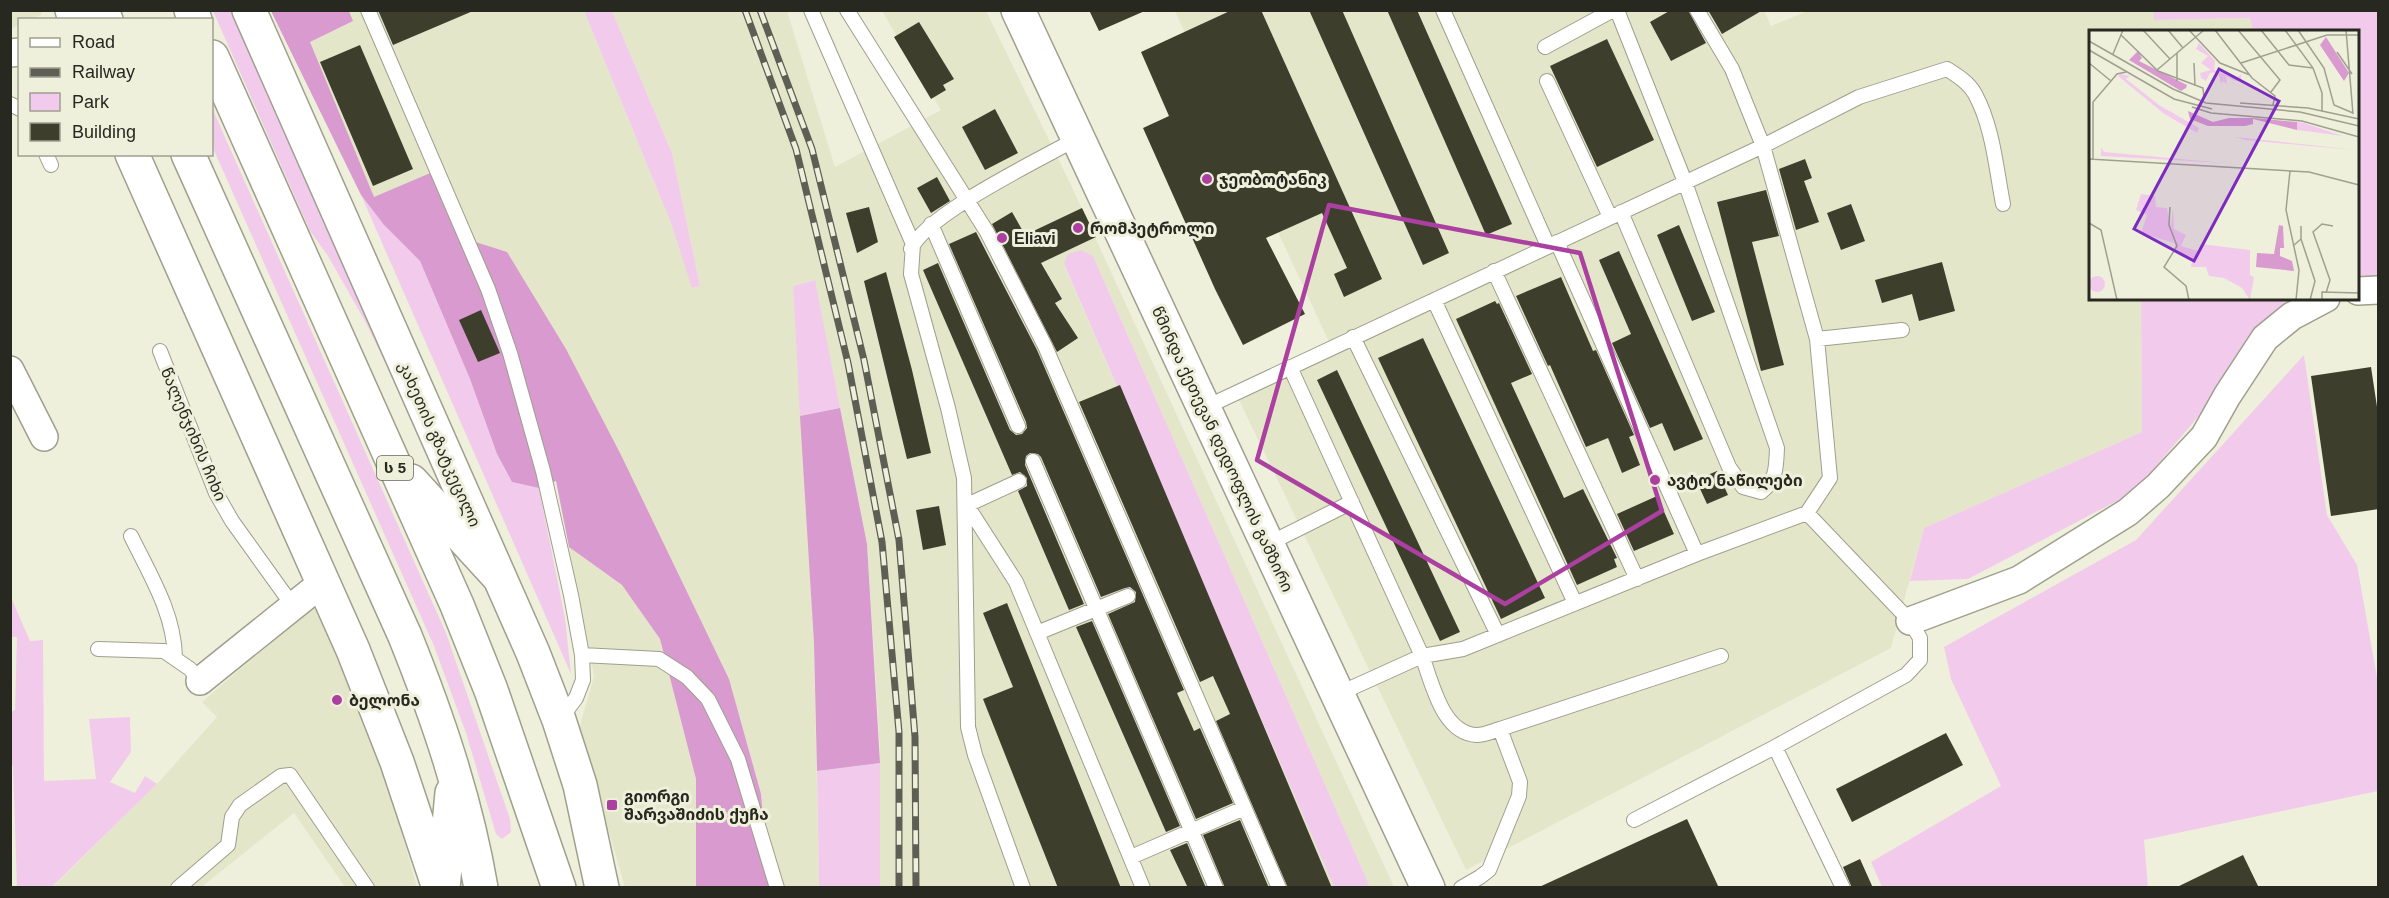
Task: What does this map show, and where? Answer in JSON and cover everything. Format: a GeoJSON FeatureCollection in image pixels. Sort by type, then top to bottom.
{"type":"FeatureCollection","features":[{"type":"Feature","properties":{"kind":"main road","name":"კახეთის გზატკეცილი"},"geometry":{"type":"LineString","coordinates":[[249,10],[533,653],[559,720],[580,785],[602,888]]}},
{"type":"Feature","properties":{"kind":"main road","name":"წმინდა ქეთევან დედოფლის გამზირი"},"geometry":{"type":"LineString","coordinates":[[1018,10],[1428,888]]}},
{"type":"Feature","properties":{"kind":"main road","name":"ს 5"},"geometry":{"type":"LineString","coordinates":[[213,59],[457,604],[487,680],[559,888]]}},
{"type":"Feature","properties":{"kind":"main road"},"geometry":{"type":"LineString","coordinates":[[133,156],[378,712],[441,888]]}},
{"type":"Feature","properties":{"kind":"main road"},"geometry":{"type":"LineString","coordinates":[[189,156],[405,636],[453,765],[474,846],[481,888]]}},
{"type":"Feature","properties":{"kind":"main road"},"geometry":{"type":"LineString","coordinates":[[391,459],[499,577]]}},
{"type":"Feature","properties":{"kind":"main road"},"geometry":{"type":"LineString","coordinates":[[441,888],[451,818],[453,765]]}},
{"type":"Feature","properties":{"kind":"street"},"geometry":{"type":"LineString","coordinates":[[2359,291],[2379,290]]}},
{"type":"Feature","properties":{"kind":"street"},"geometry":{"type":"LineString","coordinates":[[1910,621],[2019,580],[2128,512],[2158,486],[2204,437],[2227,396],[2265,338],[2292,316],[2322,300]]}},
{"type":"Feature","properties":{"kind":"street"},"geometry":{"type":"LineString","coordinates":[[10,370],[44,437]]}},
{"type":"Feature","properties":{"kind":"street"},"geometry":{"type":"LineString","coordinates":[[200,681],[322,583]]}},
{"type":"Feature","properties":{"kind":"lane"},"geometry":{"type":"LineString","coordinates":[[368,10],[488,289],[510,353],[543,471],[582,656],[583,680],[576,698],[559,720]]}},
{"type":"Feature","properties":{"kind":"lane"},"geometry":{"type":"LineString","coordinates":[[811,10],[913,244]]}},
{"type":"Feature","properties":{"kind":"lane"},"geometry":{"type":"LineString","coordinates":[[847,10],[987,232],[1046,346],[1146,588],[1279,888]]}},
{"type":"Feature","properties":{"kind":"lane"},"geometry":{"type":"LineString","coordinates":[[1443,10],[1697,554]]}},
{"type":"Feature","properties":{"kind":"lane"},"geometry":{"type":"LineString","coordinates":[[1545,47],[1615,10],[1685,182],[1777,448],[1772,483],[1761,492],[1743,487],[1729,467],[1616,215],[1547,81]]}},
{"type":"Feature","properties":{"kind":"lane"},"geometry":{"type":"LineString","coordinates":[[1338,694],[1422,656],[1463,649],[1697,554],[1807,513],[1830,478],[1817,339],[1763,146],[1732,69],[1697,10]]}},
{"type":"Feature","properties":{"kind":"lane"},"geometry":{"type":"LineString","coordinates":[[1204,408],[1763,146],[1859,97],[1947,69],[1962,79],[1975,93],[1988,128],[2003,204]]}},
{"type":"Feature","properties":{"kind":"lane"},"geometry":{"type":"LineString","coordinates":[[1023,888],[975,755],[968,727],[964,503],[942,409],[908,292],[905,274],[913,244],[931,224],[967,200],[1078,138]]}},
{"type":"Feature","properties":{"kind":"lane"},"geometry":{"type":"LineString","coordinates":[[931,224],[1018,426]]}},
{"type":"Feature","properties":{"kind":"lane"},"geometry":{"type":"LineString","coordinates":[[1494,271],[1637,579]]}},
{"type":"Feature","properties":{"kind":"lane"},"geometry":{"type":"LineString","coordinates":[[1434,300],[1575,603]]}},
{"type":"Feature","properties":{"kind":"lane"},"geometry":{"type":"LineString","coordinates":[[1817,339],[1902,330]]}},
{"type":"Feature","properties":{"kind":"lane"},"geometry":{"type":"LineString","coordinates":[[1353,338],[1498,635]]}},
{"type":"Feature","properties":{"kind":"lane","name":"წალენჯიხის ჩიხი"},"geometry":{"type":"LineString","coordinates":[[160,351],[216,492],[232,521],[292,606]]}},
{"type":"Feature","properties":{"kind":"lane"},"geometry":{"type":"LineString","coordinates":[[1290,367],[1422,656],[1444,714],[1457,729],[1477,735],[1500,729],[1721,656]]}},
{"type":"Feature","properties":{"kind":"lane"},"geometry":{"type":"LineString","coordinates":[[1033,461],[1216,888]]}},
{"type":"Feature","properties":{"kind":"lane"},"geometry":{"type":"LineString","coordinates":[[964,503],[1019,481]]}},
{"type":"Feature","properties":{"kind":"lane"},"geometry":{"type":"LineString","coordinates":[[1268,544],[1352,502]]}},
{"type":"Feature","properties":{"kind":"lane"},"geometry":{"type":"LineString","coordinates":[[964,503],[1016,582],[1143,888]]}},
{"type":"Feature","properties":{"kind":"lane"},"geometry":{"type":"LineString","coordinates":[[964,503],[962,728],[970,763],[1016,888]]}},
{"type":"Feature","properties":{"kind":"lane"},"geometry":{"type":"LineString","coordinates":[[1634,820],[1775,747],[1906,675],[1920,660],[1920,638],[1910,621],[1807,513]]}},
{"type":"Feature","properties":{"kind":"lane"},"geometry":{"type":"LineString","coordinates":[[131,537],[164,602],[175,642],[176,657]]}},
{"type":"Feature","properties":{"kind":"lane"},"geometry":{"type":"LineString","coordinates":[[1037,633],[1128,596]]}},
{"type":"Feature","properties":{"kind":"lane"},"geometry":{"type":"LineString","coordinates":[[98,649],[164,651],[176,657],[200,681]]}},
{"type":"Feature","properties":{"kind":"lane"},"geometry":{"type":"LineString","coordinates":[[582,656],[658,658],[687,677],[708,699],[738,759],[777,888]]}},
{"type":"Feature","properties":{"kind":"lane"},"geometry":{"type":"LineString","coordinates":[[1461,888],[1489,870],[1519,796],[1520,782],[1500,729]]}},
{"type":"Feature","properties":{"kind":"lane"},"geometry":{"type":"LineString","coordinates":[[1775,747],[1843,888]]}},
{"type":"Feature","properties":{"kind":"lane"},"geometry":{"type":"LineString","coordinates":[[178,888],[228,845],[232,817],[240,805],[281,776],[290,775],[367,888]]}},
{"type":"Feature","properties":{"kind":"lane"},"geometry":{"type":"LineString","coordinates":[[1131,857],[1244,808]]}},
{"type":"Feature","properties":{"kind":"highlighted area"},"geometry":{"type":"Polygon","coordinates":[[[1329,205],[1580,253],[1662,511],[1505,604],[1257,460],[1329,205]]]}},
{"type":"Feature","properties":{"kind":"shaded area"},"geometry":{"type":"Polygon","coordinates":[[[11,10],[42,11],[41,15],[34,18],[18,18],[18,26],[11,29],[11,10]]]}},
{"type":"Feature","properties":{"kind":"shaded area","name":"ავტო ნაწილები"},"geometry":{"type":"Polygon","coordinates":[[[1764,10],[1771,26],[1810,10],[2153,10],[2155,20],[2251,18],[2253,30],[2089,30],[2089,300],[2141,300],[2142,432],[1924,528],[1891,648],[1466,870],[1237,396],[1332,348],[1175,11],[1764,10]]]}},
{"type":"Feature","properties":{"kind":"shaded area"},"geometry":{"type":"Polygon","coordinates":[[[271,11],[349,11],[353,21],[310,42],[374,197],[435,171],[463,238],[507,252],[566,349],[621,455],[729,679],[761,794],[769,887],[696,887],[696,779],[660,639],[622,585],[569,547],[556,481],[539,488],[512,482],[497,454],[470,379],[420,261],[384,225],[361,195],[271,11]]]}},
{"type":"Feature","properties":{"kind":"shaded area"},"geometry":{"type":"Polygon","coordinates":[[[349,11],[584,11],[671,223],[693,288],[700,286],[672,153],[612,11],[787,11],[835,167],[941,110],[882,11],[986,11],[1071,185],[1394,887],[1370,887],[1093,256],[1064,265],[1334,887],[880,887],[880,749],[867,544],[814,280],[793,286],[814,643],[819,887],[769,887],[761,794],[463,238],[374,198],[310,42],[353,21],[349,11]]]}},
{"type":"Feature","properties":{"kind":"shaded area"},"geometry":{"type":"Polygon","coordinates":[[[840,408],[867,544],[880,763],[817,771],[814,643],[800,416],[840,408]]]}},
{"type":"Feature","properties":{"kind":"shaded area"},"geometry":{"type":"Polygon","coordinates":[[[569,547],[622,585],[660,639],[696,779],[696,887],[625,887],[579,729],[594,676],[569,547]]]}},
{"type":"Feature","properties":{"kind":"shaded area"},"geometry":{"type":"Polygon","coordinates":[[[320,608],[375,738],[417,887],[345,887],[294,813],[204,885],[205,887],[52,888],[157,784],[217,717],[202,702],[309,610],[320,608]]]}},
{"type":"Feature","properties":{"kind":"green space"},"geometry":{"type":"Polygon","coordinates":[[[213,11],[235,11],[459,516],[366,323],[328,256],[310,231],[213,11]]]}},
{"type":"Feature","properties":{"kind":"green space"},"geometry":{"type":"Polygon","coordinates":[[[584,11],[612,11],[672,153],[700,286],[692,288],[671,223],[584,11]]]}},
{"type":"Feature","properties":{"kind":"green space"},"geometry":{"type":"Polygon","coordinates":[[[2153,11],[2378,11],[2378,278],[2359,281],[2359,30],[2253,30],[2250,18],[2154,20],[2153,11]]]}},
{"type":"Feature","properties":{"kind":"green space"},"geometry":{"type":"Polygon","coordinates":[[[213,110],[446,633],[510,819],[511,832],[502,839],[496,834],[466,733],[434,646],[213,148],[213,110]]]}},
{"type":"Feature","properties":{"kind":"green space"},"geometry":{"type":"Polygon","coordinates":[[[361,195],[384,225],[420,261],[470,379],[497,454],[512,482],[539,488],[565,618],[571,674],[361,195]]]}},
{"type":"Feature","properties":{"kind":"green space"},"geometry":{"type":"Polygon","coordinates":[[[1081,250],[1093,256],[1370,887],[1334,887],[1064,264],[1068,254],[1081,250]]]}},
{"type":"Feature","properties":{"kind":"green space"},"geometry":{"type":"Polygon","coordinates":[[[815,280],[840,408],[800,416],[793,286],[815,280]]]}},
{"type":"Feature","properties":{"kind":"green space"},"geometry":{"type":"Polygon","coordinates":[[[2141,300],[2291,300],[2134,492],[1968,579],[1910,581],[1924,528],[2142,432],[2141,300]]]}},
{"type":"Feature","properties":{"kind":"green space"},"geometry":{"type":"Polygon","coordinates":[[[2304,355],[2327,515],[2357,565],[2378,683],[2378,791],[2144,840],[2148,887],[1882,887],[1871,862],[2001,786],[1951,679],[1944,647],[2136,540],[2304,355]]]}},
{"type":"Feature","properties":{"kind":"green space"},"geometry":{"type":"Polygon","coordinates":[[[10,595],[30,641],[43,640],[44,781],[96,779],[89,719],[130,717],[131,752],[110,782],[135,793],[145,776],[157,784],[52,887],[17,887],[13,766],[10,765],[11,712],[15,710],[17,637],[11,637],[10,595]]]}},
{"type":"Feature","properties":{"kind":"green space"},"geometry":{"type":"Polygon","coordinates":[[[880,763],[880,887],[819,887],[817,771],[880,763]]]}},
{"type":"Feature","properties":{"kind":"building"},"geometry":{"type":"Polygon","coordinates":[[[378,10],[473,10],[473,11],[393,45],[378,10]]]}},
{"type":"Feature","properties":{"kind":"building"},"geometry":{"type":"Polygon","coordinates":[[[1089,10],[1147,10],[1099,31],[1089,10]]]}},
{"type":"Feature","properties":{"kind":"building"},"geometry":{"type":"Polygon","coordinates":[[[1232,10],[1261,10],[1382,279],[1344,297],[1334,274],[1347,268],[1322,213],[1266,238],[1305,314],[1243,345],[1215,289],[1143,128],[1169,116],[1141,52],[1232,10]]]}},
{"type":"Feature","properties":{"kind":"building"},"geometry":{"type":"Polygon","coordinates":[[[1309,10],[1342,10],[1449,253],[1423,265],[1309,10]]]}},
{"type":"Feature","properties":{"kind":"building"},"geometry":{"type":"Polygon","coordinates":[[[1387,10],[1417,10],[1512,224],[1486,235],[1387,10]]]}},
{"type":"Feature","properties":{"kind":"building"},"geometry":{"type":"Polygon","coordinates":[[[1671,10],[1688,10],[1706,43],[1671,61],[1650,22],[1671,10]]]}},
{"type":"Feature","properties":{"kind":"building"},"geometry":{"type":"Polygon","coordinates":[[[1708,10],[1763,10],[1722,34],[1708,10]]]}},
{"type":"Feature","properties":{"kind":"building"},"geometry":{"type":"Polygon","coordinates":[[[919,22],[954,79],[943,85],[946,90],[931,99],[894,37],[919,22]]]}},
{"type":"Feature","properties":{"kind":"building"},"geometry":{"type":"Polygon","coordinates":[[[1607,39],[1654,140],[1597,167],[1550,66],[1607,39]]]}},
{"type":"Feature","properties":{"kind":"building"},"geometry":{"type":"Polygon","coordinates":[[[360,45],[413,169],[373,186],[320,62],[360,45]]]}},
{"type":"Feature","properties":{"kind":"building"},"geometry":{"type":"Polygon","coordinates":[[[995,109],[1018,153],[985,170],[962,127],[995,109]]]}},
{"type":"Feature","properties":{"kind":"building"},"geometry":{"type":"Polygon","coordinates":[[[1805,159],[1812,178],[1804,181],[1819,222],[1796,230],[1779,169],[1805,159]]]}},
{"type":"Feature","properties":{"kind":"building"},"geometry":{"type":"Polygon","coordinates":[[[937,177],[950,201],[931,213],[917,188],[937,177]]]}},
{"type":"Feature","properties":{"kind":"building"},"geometry":{"type":"Polygon","coordinates":[[[1766,190],[1779,236],[1752,242],[1784,365],[1761,371],[1717,202],[1766,190]]]}},
{"type":"Feature","properties":{"kind":"building"},"geometry":{"type":"Polygon","coordinates":[[[1851,204],[1865,241],[1841,250],[1827,213],[1851,204]]]}},
{"type":"Feature","properties":{"kind":"building"},"geometry":{"type":"Polygon","coordinates":[[[869,207],[878,242],[857,253],[846,213],[869,207]]]}},
{"type":"Feature","properties":{"kind":"building"},"geometry":{"type":"Polygon","coordinates":[[[1082,208],[1096,237],[1041,263],[1062,299],[1055,303],[1078,338],[1057,352],[992,224],[1012,212],[1025,235],[1082,208]]]}},
{"type":"Feature","properties":{"kind":"building"},"geometry":{"type":"Polygon","coordinates":[[[1679,225],[1715,312],[1692,321],[1657,235],[1679,225]]]}},
{"type":"Feature","properties":{"kind":"building"},"geometry":{"type":"Polygon","coordinates":[[[976,232],[1037,350],[1184,690],[1177,693],[1194,731],[1200,728],[1233,803],[1196,819],[1108,614],[1135,602],[1136,592],[1130,587],[1101,597],[1041,457],[1030,453],[1026,456],[1025,465],[1084,604],[1069,610],[1018,491],[1027,486],[1027,478],[1020,472],[1012,475],[923,270],[938,263],[1010,430],[1016,435],[1022,434],[1027,428],[1026,422],[949,244],[976,232]]]}},
{"type":"Feature","properties":{"kind":"building"},"geometry":{"type":"Polygon","coordinates":[[[1619,251],[1703,439],[1674,451],[1662,423],[1650,428],[1612,343],[1631,334],[1599,260],[1619,251]]]}},
{"type":"Feature","properties":{"kind":"building"},"geometry":{"type":"Polygon","coordinates":[[[1942,262],[1955,311],[1919,321],[1912,294],[1882,303],[1875,280],[1942,262]]]}},
{"type":"Feature","properties":{"kind":"building"},"geometry":{"type":"Polygon","coordinates":[[[886,272],[931,453],[907,459],[864,281],[886,272]]]}},
{"type":"Feature","properties":{"kind":"building"},"geometry":{"type":"Polygon","coordinates":[[[1561,277],[1593,351],[1596,350],[1634,435],[1629,437],[1640,465],[1622,473],[1608,438],[1586,447],[1550,365],[1548,366],[1516,296],[1561,277]]]}},
{"type":"Feature","properties":{"kind":"building"},"geometry":{"type":"Polygon","coordinates":[[[1495,301],[1499,303],[1532,374],[1511,383],[1564,498],[1583,489],[1617,558],[1614,559],[1617,567],[1577,585],[1456,319],[1495,301]]]}},
{"type":"Feature","properties":{"kind":"building"},"geometry":{"type":"Polygon","coordinates":[[[481,310],[500,353],[478,362],[459,320],[481,310]]]}},
{"type":"Feature","properties":{"kind":"building"},"geometry":{"type":"Polygon","coordinates":[[[1423,338],[1545,598],[1501,619],[1378,358],[1423,338]]]}},
{"type":"Feature","properties":{"kind":"building"},"geometry":{"type":"Polygon","coordinates":[[[2371,367],[2379,420],[2379,509],[2331,516],[2311,376],[2371,367]]]}},
{"type":"Feature","properties":{"kind":"building"},"geometry":{"type":"Polygon","coordinates":[[[1337,370],[1460,632],[1440,641],[1317,380],[1337,370]]]}},
{"type":"Feature","properties":{"kind":"building"},"geometry":{"type":"Polygon","coordinates":[[[1120,385],[1332,888],[1288,888],[1216,721],[1230,714],[1213,676],[1200,682],[1079,402],[1120,385]]]}},
{"type":"Feature","properties":{"kind":"building"},"geometry":{"type":"Polygon","coordinates":[[[1717,471],[1728,495],[1707,504],[1696,480],[1717,471]]]}},
{"type":"Feature","properties":{"kind":"building"},"geometry":{"type":"Polygon","coordinates":[[[1657,496],[1674,534],[1634,551],[1617,514],[1657,496]]]}},
{"type":"Feature","properties":{"kind":"building"},"geometry":{"type":"Polygon","coordinates":[[[939,506],[946,545],[923,550],[916,510],[939,506]]]}},
{"type":"Feature","properties":{"kind":"building"},"geometry":{"type":"Polygon","coordinates":[[[1007,603],[1121,888],[1058,888],[983,699],[1013,687],[983,613],[1007,603]]]}},
{"type":"Feature","properties":{"kind":"building"},"geometry":{"type":"Polygon","coordinates":[[[1092,621],[1180,826],[1166,832],[1076,627],[1092,621]]]}},
{"type":"Feature","properties":{"kind":"building"},"geometry":{"type":"Polygon","coordinates":[[[1946,733],[1963,765],[1852,822],[1836,789],[1946,733]]]}},
{"type":"Feature","properties":{"kind":"building"},"geometry":{"type":"Polygon","coordinates":[[[1687,819],[1719,888],[1537,888],[1687,819]]]}},
{"type":"Feature","properties":{"kind":"building"},"geometry":{"type":"Polygon","coordinates":[[[1240,820],[1269,888],[1225,888],[1203,835],[1240,820]]]}},
{"type":"Feature","properties":{"kind":"building"},"geometry":{"type":"Polygon","coordinates":[[[1187,843],[1206,888],[1188,888],[1170,850],[1187,843]]]}},
{"type":"Feature","properties":{"kind":"building"},"geometry":{"type":"Polygon","coordinates":[[[2243,855],[2259,888],[2175,888],[2243,855]]]}},
{"type":"Feature","properties":{"kind":"building"},"geometry":{"type":"Polygon","coordinates":[[[1860,859],[1873,888],[1852,888],[1843,867],[1860,859]]]}},
{"type":"Feature","properties":{"kind":"railway"},"geometry":{"type":"LineString","coordinates":[[745,10],[796,149],[848,363],[882,542],[899,732],[899,888]]}},
{"type":"Feature","properties":{"kind":"railway"},"geometry":{"type":"LineString","coordinates":[[760,10],[812,149],[864,360],[899,540],[915,737],[916,888]]}},
{"type":"Feature","properties":{"kind":"place","name":"ჯეობოტანიკ"},"geometry":{"type":"Point","coordinates":[1207,179]}},
{"type":"Feature","properties":{"kind":"place","name":"რომპეტროლი"},"geometry":{"type":"Point","coordinates":[1078,228]}},
{"type":"Feature","properties":{"kind":"place","name":"Eliavi"},"geometry":{"type":"Point","coordinates":[1002,238]}},
{"type":"Feature","properties":{"kind":"place","name":"ავტო ნაწილები"},"geometry":{"type":"Point","coordinates":[1655,480]}},
{"type":"Feature","properties":{"kind":"place","name":"ბელონა"},"geometry":{"type":"Point","coordinates":[337,700]}},
{"type":"Feature","properties":{"kind":"place","name":"გიორგი შარვაშიძის ქუჩა"},"geometry":{"type":"Point","coordinates":[612,805]}}]}
